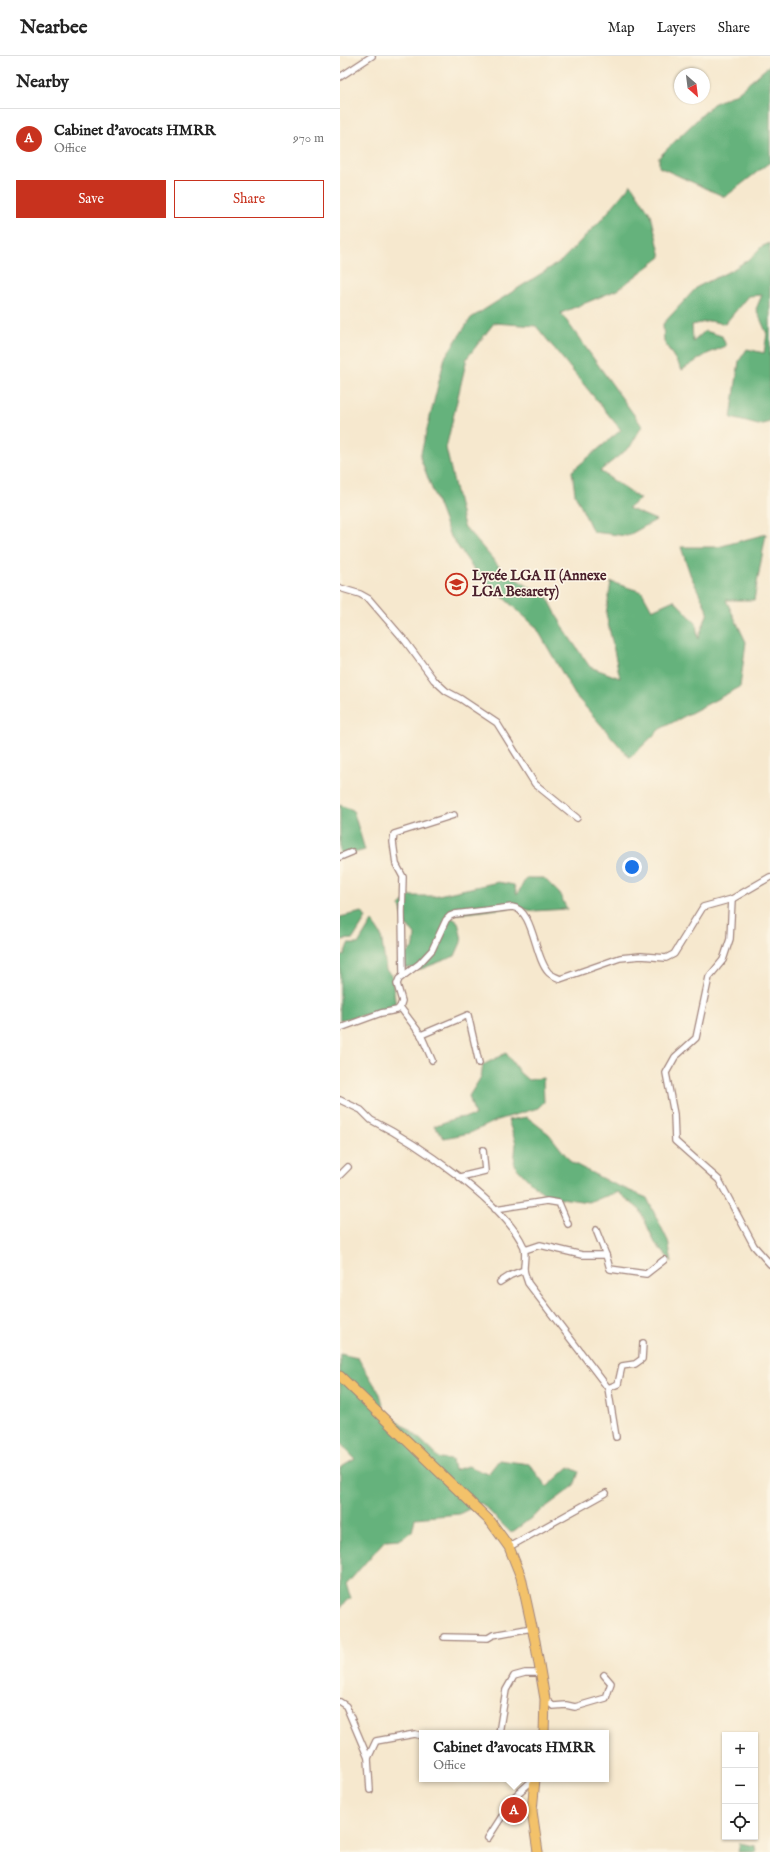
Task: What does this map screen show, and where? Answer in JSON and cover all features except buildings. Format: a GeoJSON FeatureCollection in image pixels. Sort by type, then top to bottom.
{"type":"FeatureCollection","features":[{"type":"Feature","properties":{"kind":"main road"},"geometry":{"type":"LineString","coordinates":[[340,1376],[491,1522],[509,1547],[521,1577],[532,1628],[545,1700],[544,1730]]}},
{"type":"Feature","properties":{"kind":"main road"},"geometry":{"type":"LineString","coordinates":[[535,1782],[532,1811],[538,1852]]}},
{"type":"Feature","properties":{"kind":"street"},"geometry":{"type":"LineString","coordinates":[[340,77],[372,56]]}},
{"type":"Feature","properties":{"kind":"street"},"geometry":{"type":"LineString","coordinates":[[340,588],[360,594],[370,599],[406,642],[434,680],[446,691],[461,698],[497,723],[535,784],[577,818]]}},
{"type":"Feature","properties":{"kind":"street"},"geometry":{"type":"LineString","coordinates":[[403,975],[403,877],[396,864],[393,842],[394,834],[454,815]]}},
{"type":"Feature","properties":{"kind":"street"},"geometry":{"type":"LineString","coordinates":[[340,857],[352,852]]}},
{"type":"Feature","properties":{"kind":"street"},"geometry":{"type":"LineString","coordinates":[[340,1028],[368,1017],[397,1010],[402,1001],[397,984],[403,975],[418,964],[432,950],[446,920],[455,914],[518,907],[524,914],[543,965],[550,974],[560,979],[620,958],[641,956],[666,958],[674,954],[703,907],[732,899],[770,876]]}},
{"type":"Feature","properties":{"kind":"street"},"geometry":{"type":"LineString","coordinates":[[732,899],[730,939],[723,960],[709,977],[696,1038],[675,1057],[666,1073],[674,1114],[675,1141],[719,1180],[754,1246],[770,1264]]}},
{"type":"Feature","properties":{"kind":"street"},"geometry":{"type":"LineString","coordinates":[[400,1007],[421,1035],[432,1060]]}},
{"type":"Feature","properties":{"kind":"street"},"geometry":{"type":"LineString","coordinates":[[421,1035],[468,1015],[479,1063]]}},
{"type":"Feature","properties":{"kind":"street"},"geometry":{"type":"LineString","coordinates":[[340,1100],[361,1110],[371,1120],[460,1177],[495,1209],[519,1237],[525,1250],[524,1270],[528,1283],[608,1388],[616,1437]]}},
{"type":"Feature","properties":{"kind":"street"},"geometry":{"type":"LineString","coordinates":[[460,1177],[486,1171],[483,1150]]}},
{"type":"Feature","properties":{"kind":"street"},"geometry":{"type":"LineString","coordinates":[[340,1176],[348,1167]]}},
{"type":"Feature","properties":{"kind":"street"},"geometry":{"type":"LineString","coordinates":[[495,1209],[548,1201],[559,1203],[568,1224]]}},
{"type":"Feature","properties":{"kind":"street"},"geometry":{"type":"LineString","coordinates":[[596,1230],[610,1269],[646,1274],[664,1260]]}},
{"type":"Feature","properties":{"kind":"street"},"geometry":{"type":"LineString","coordinates":[[525,1250],[540,1246],[582,1254],[606,1256]]}},
{"type":"Feature","properties":{"kind":"street"},"geometry":{"type":"LineString","coordinates":[[500,1282],[511,1275],[524,1270]]}},
{"type":"Feature","properties":{"kind":"street"},"geometry":{"type":"LineString","coordinates":[[608,1388],[618,1384],[622,1366],[635,1364],[642,1359],[643,1343]]}},
{"type":"Feature","properties":{"kind":"street"},"geometry":{"type":"LineString","coordinates":[[509,1547],[606,1493]]}},
{"type":"Feature","properties":{"kind":"street"},"geometry":{"type":"LineString","coordinates":[[444,1636],[488,1638],[493,1635],[532,1628]]}},
{"type":"Feature","properties":{"kind":"street"},"geometry":{"type":"LineString","coordinates":[[499,1730],[506,1690],[514,1676],[525,1673],[540,1673]]}},
{"type":"Feature","properties":{"kind":"street"},"geometry":{"type":"LineString","coordinates":[[545,1700],[553,1706],[566,1705],[575,1707],[606,1698],[611,1683],[604,1675]]}},
{"type":"Feature","properties":{"kind":"street"},"geometry":{"type":"LineString","coordinates":[[340,1702],[346,1706],[368,1758],[370,1790]]}},
{"type":"Feature","properties":{"kind":"street"},"geometry":{"type":"LineString","coordinates":[[368,1758],[376,1741],[415,1734],[419,1735]]}},
{"type":"Feature","properties":{"kind":"street"},"geometry":{"type":"LineString","coordinates":[[488,1838],[515,1796],[531,1782]]}},
{"type":"Feature","properties":{"kind":"green space"},"geometry":{"type":"Polygon","coordinates":[[[770,65],[770,162],[725,197],[659,167],[659,157],[713,104],[737,93],[770,65]]]}},
{"type":"Feature","properties":{"kind":"green space"},"geometry":{"type":"Polygon","coordinates":[[[631,184],[651,215],[661,257],[617,290],[561,313],[642,426],[630,447],[600,471],[640,499],[628,508],[656,520],[627,536],[593,532],[575,494],[572,471],[621,430],[536,326],[494,323],[467,358],[446,448],[464,526],[504,572],[548,598],[565,631],[590,667],[620,678],[606,614],[611,582],[642,592],[652,610],[674,600],[696,623],[698,639],[708,612],[690,574],[681,547],[718,547],[766,534],[754,600],[726,600],[746,642],[740,687],[660,729],[630,758],[575,695],[536,627],[478,575],[449,534],[420,457],[445,357],[471,318],[561,261],[603,218],[631,184]]]}},
{"type":"Feature","properties":{"kind":"green space"},"geometry":{"type":"Polygon","coordinates":[[[770,243],[770,422],[758,425],[731,418],[739,361],[747,349],[764,353],[767,334],[756,309],[762,295],[748,296],[725,324],[710,321],[692,325],[693,342],[705,331],[722,336],[726,346],[707,354],[682,370],[664,342],[663,324],[697,287],[732,270],[752,257],[761,247],[770,243]]]}},
{"type":"Feature","properties":{"kind":"green space"},"geometry":{"type":"Polygon","coordinates":[[[340,805],[353,810],[365,850],[340,857],[340,805]]]}},
{"type":"Feature","properties":{"kind":"green space"},"geometry":{"type":"Polygon","coordinates":[[[526,878],[544,878],[559,893],[567,909],[533,911],[516,907],[448,915],[458,922],[462,940],[455,956],[421,969],[401,967],[405,955],[414,946],[415,935],[412,930],[406,926],[400,906],[410,896],[434,896],[498,882],[514,885],[517,895],[526,878]]]}},
{"type":"Feature","properties":{"kind":"green space"},"geometry":{"type":"Polygon","coordinates":[[[362,912],[366,918],[353,939],[340,940],[340,917],[362,912]]]}},
{"type":"Feature","properties":{"kind":"green space"},"geometry":{"type":"Polygon","coordinates":[[[372,921],[381,935],[386,970],[392,976],[396,1008],[340,1020],[340,955],[344,955],[348,944],[358,944],[372,921]]]}},
{"type":"Feature","properties":{"kind":"green space"},"geometry":{"type":"Polygon","coordinates":[[[506,1053],[520,1073],[528,1080],[543,1078],[544,1102],[538,1108],[498,1120],[470,1133],[444,1138],[434,1126],[456,1118],[475,1116],[469,1096],[481,1077],[483,1065],[506,1053]]]}},
{"type":"Feature","properties":{"kind":"green space"},"geometry":{"type":"Polygon","coordinates":[[[527,1117],[549,1134],[571,1162],[609,1182],[647,1198],[668,1241],[672,1262],[655,1243],[640,1210],[618,1192],[588,1202],[547,1196],[530,1182],[514,1165],[516,1143],[508,1120],[527,1117]]]}},
{"type":"Feature","properties":{"kind":"green space"},"geometry":{"type":"Polygon","coordinates":[[[340,1354],[358,1358],[380,1394],[386,1414],[407,1428],[440,1459],[452,1460],[454,1470],[468,1466],[488,1474],[499,1460],[529,1464],[547,1487],[569,1467],[579,1472],[574,1486],[511,1533],[481,1503],[459,1514],[415,1518],[412,1532],[401,1539],[385,1540],[346,1585],[351,1598],[340,1607],[340,1468],[355,1459],[340,1443],[340,1354]]]}},
{"type":"Feature","properties":{"kind":"green space"},"geometry":{"type":"Polygon","coordinates":[[[740,1843],[755,1846],[756,1852],[738,1852],[740,1843]]]}},
{"type":"Feature","properties":{"kind":"place","name":"Lycée LGA II (Annexe LGA Besarety)"},"geometry":{"type":"Point","coordinates":[457,584]}},
{"type":"Feature","properties":{"kind":"place","name":"Cabinet d'avocats HMRR"},"geometry":{"type":"Point","coordinates":[514,1810]}}]}
